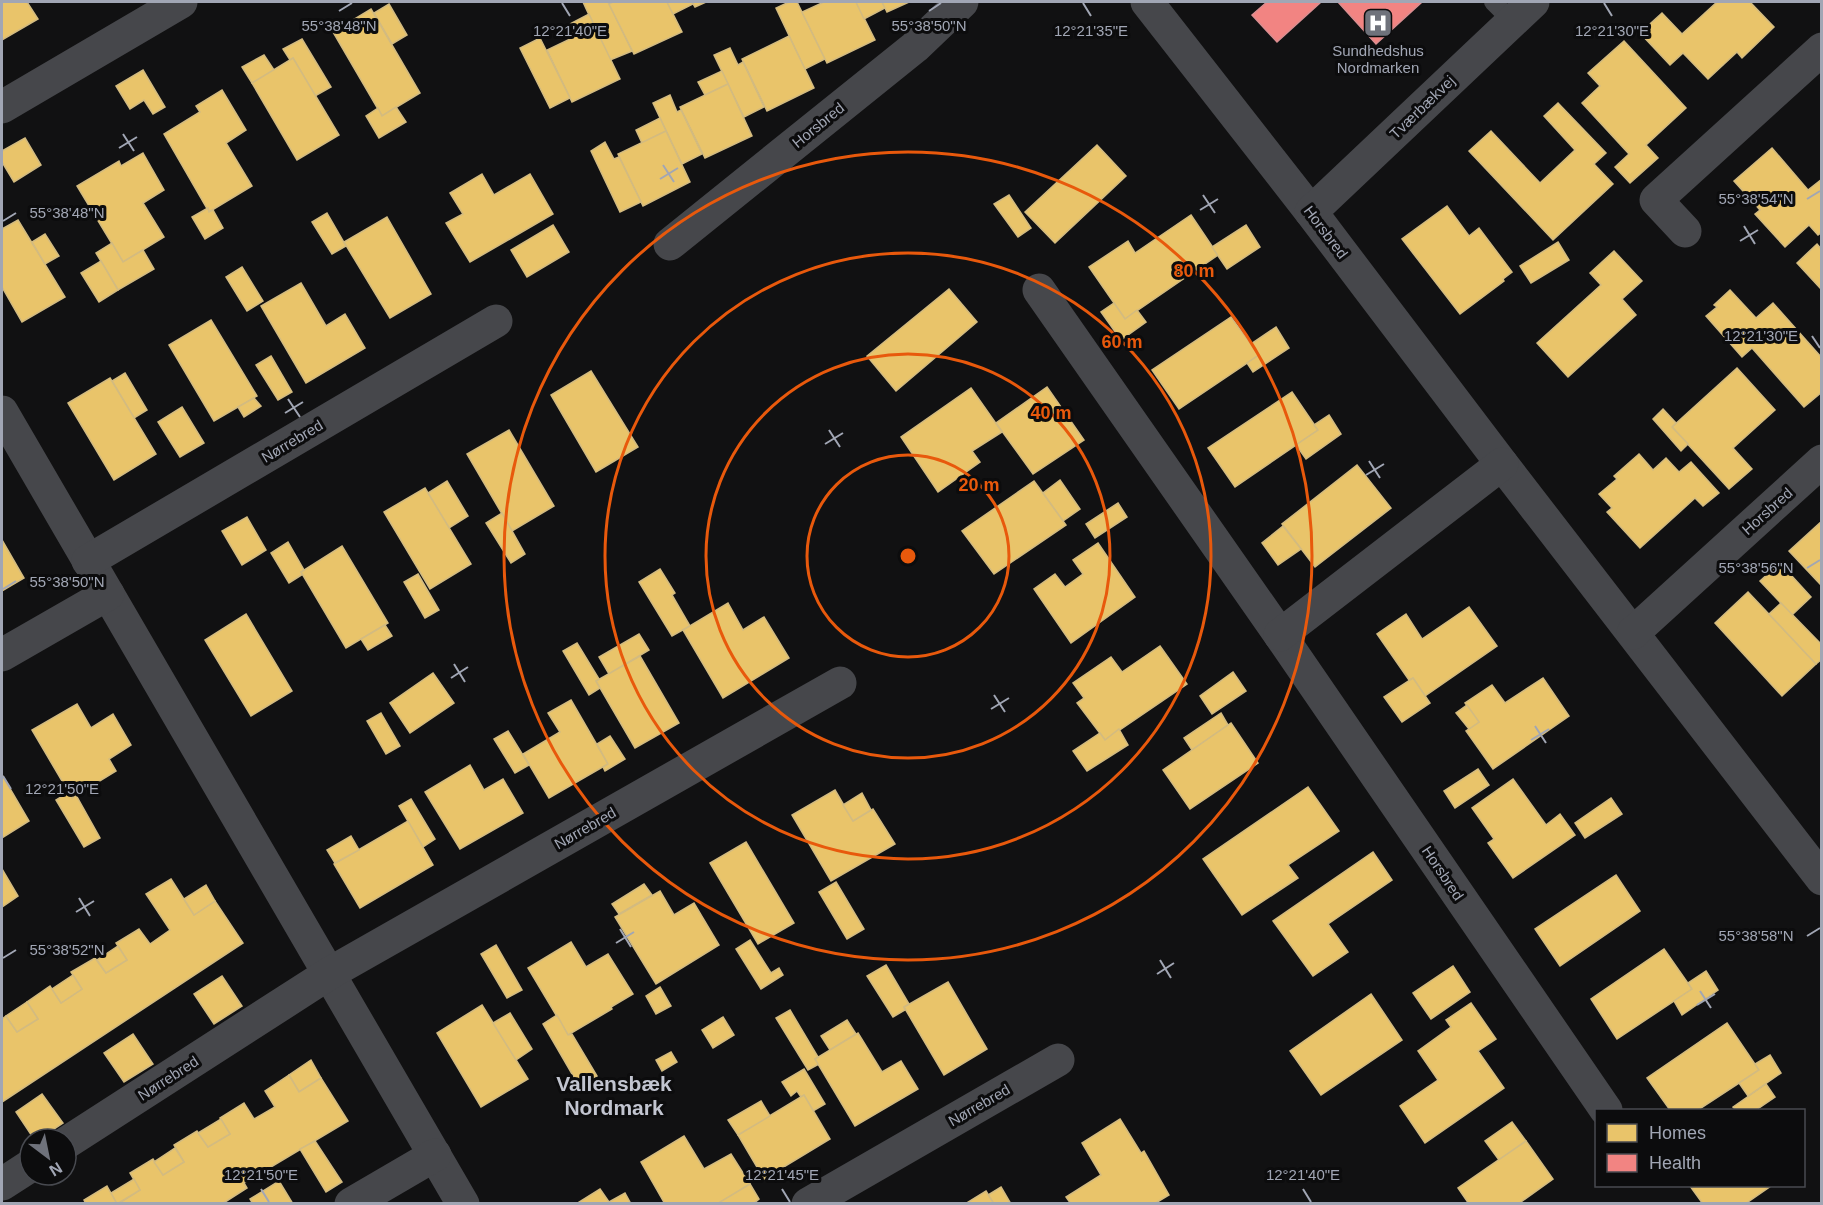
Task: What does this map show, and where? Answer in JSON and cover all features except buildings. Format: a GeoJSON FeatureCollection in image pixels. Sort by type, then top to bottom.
{"type":"FeatureCollection","features":[{"type":"Feature","properties":{"kind":"street"},"geometry":{"type":"LineString","coordinates":[[2,106],[181,2]]}},
{"type":"Feature","properties":{"kind":"street","name":"Horsbred"},"geometry":{"type":"LineString","coordinates":[[670,244],[915,46],[962,2]]}},
{"type":"Feature","properties":{"kind":"street","name":"Horsbred"},"geometry":{"type":"LineString","coordinates":[[1147,2],[1821,879]]}},
{"type":"Feature","properties":{"kind":"street","name":"Tværbækvej"},"geometry":{"type":"LineString","coordinates":[[1311,213],[1513,8]]}},
{"type":"Feature","properties":{"kind":"street"},"geometry":{"type":"LineString","coordinates":[[1685,231],[1656,200],[1821,49]]}},
{"type":"Feature","properties":{"kind":"street","name":"Horsbred"},"geometry":{"type":"LineString","coordinates":[[1039,290],[1280,635],[1605,1109]]}},
{"type":"Feature","properties":{"kind":"street","name":"Nørrebred"},"geometry":{"type":"LineString","coordinates":[[88,561],[495,321]]}},
{"type":"Feature","properties":{"kind":"street"},"geometry":{"type":"LineString","coordinates":[[2,412],[210,773],[330,973],[463,1203]]}},
{"type":"Feature","properties":{"kind":"street","name":"Horsbred"},"geometry":{"type":"LineString","coordinates":[[1633,633],[1821,461]]}},
{"type":"Feature","properties":{"kind":"street"},"geometry":{"type":"LineString","coordinates":[[1280,635],[1502,465]]}},
{"type":"Feature","properties":{"kind":"street"},"geometry":{"type":"LineString","coordinates":[[2,655],[108,594]]}},
{"type":"Feature","properties":{"kind":"street","name":"Nørrebred"},"geometry":{"type":"LineString","coordinates":[[78,1135],[330,973],[840,683]]}},
{"type":"Feature","properties":{"kind":"street","name":"Nørrebred"},"geometry":{"type":"LineString","coordinates":[[808,1203],[1058,1060]]}},
{"type":"Feature","properties":{"kind":"street"},"geometry":{"type":"LineString","coordinates":[[351,1203],[435,1155]]}},
{"type":"Feature","properties":{"kind":"street"},"geometry":{"type":"LineString","coordinates":[[2,1185],[18,1174]]}},
{"type":"Feature","properties":{"kind":"place","name":"Sundhedshus Nordmarken"},"geometry":{"type":"Point","coordinates":[1378,23]}},
{"type":"Feature","properties":{"kind":"district","name":"Vallensbæk Nordmark"},"geometry":{"type":"Point","coordinates":[614,1095]}}]}
